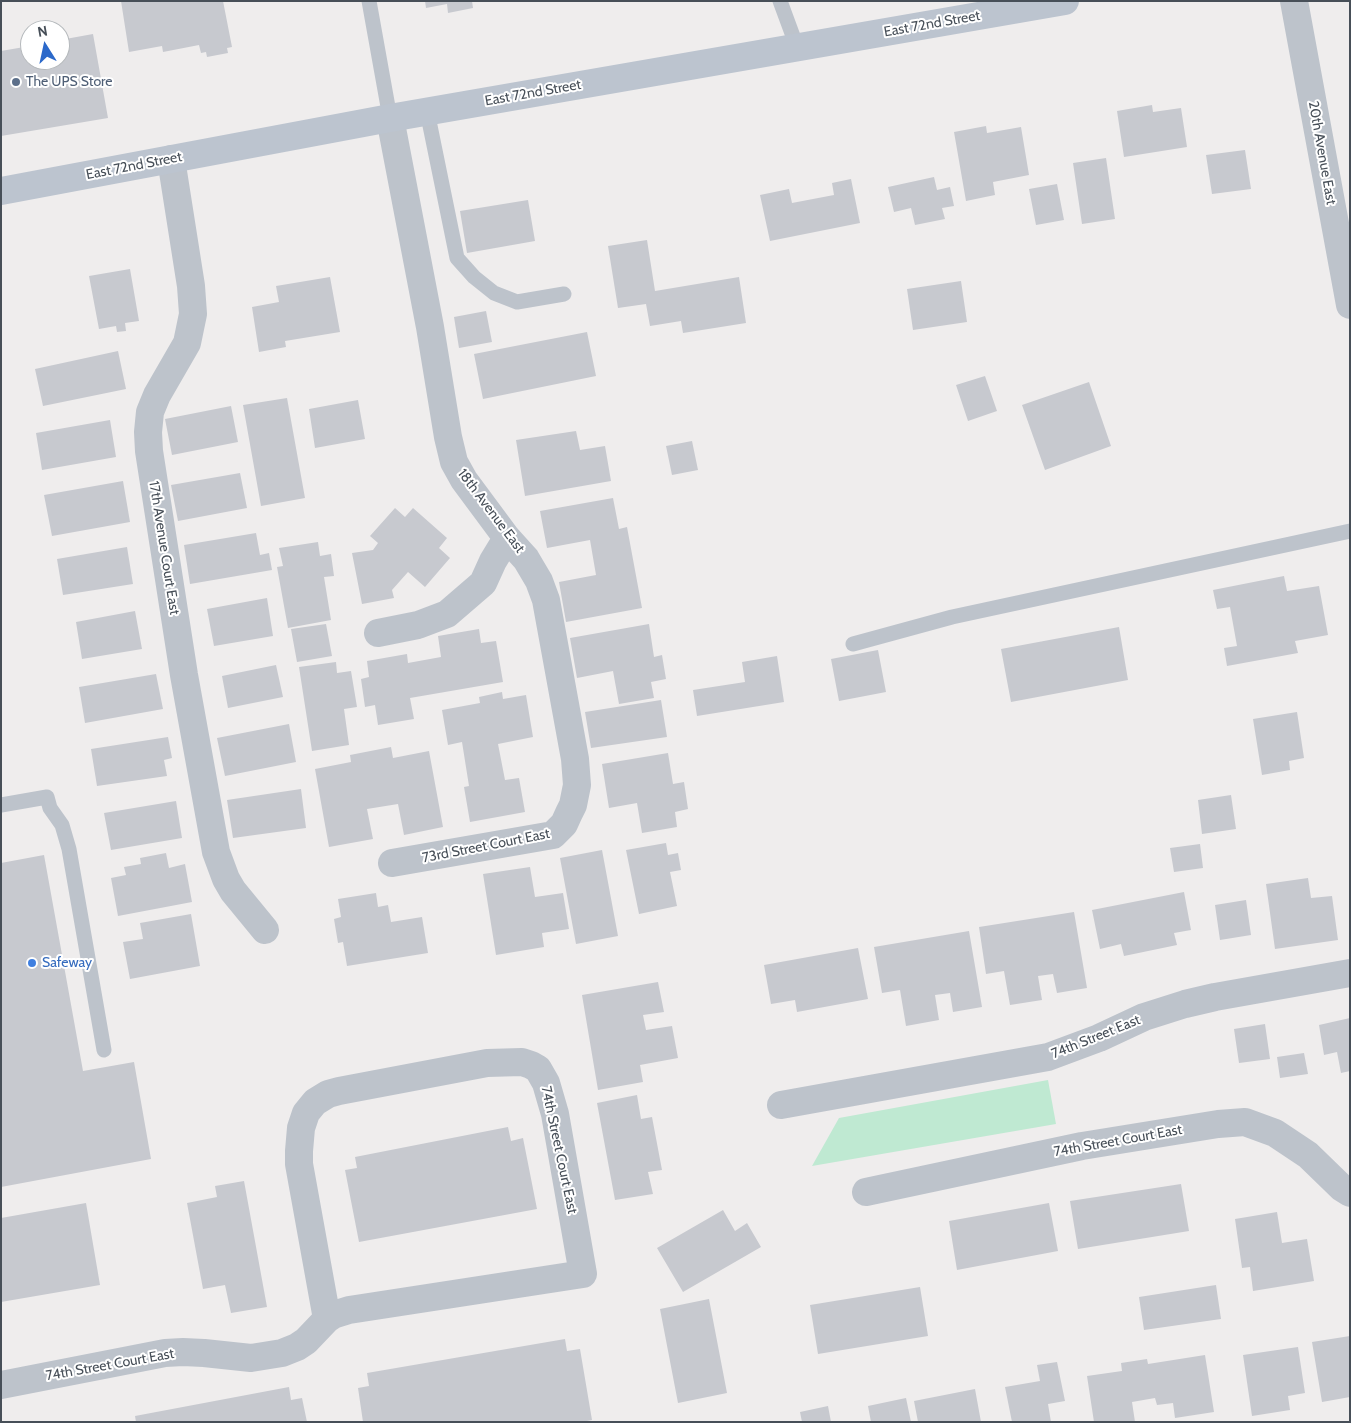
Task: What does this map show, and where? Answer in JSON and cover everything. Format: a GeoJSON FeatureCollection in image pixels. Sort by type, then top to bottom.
{"type":"FeatureCollection","features":[{"type":"Feature","properties":{"kind":"main road","name":"East 72nd Street"},"geometry":{"type":"LineString","coordinates":[[1,191],[427,111],[1065,1]]}},
{"type":"Feature","properties":{"kind":"street","name":"20th Avenue East"},"geometry":{"type":"LineString","coordinates":[[1294,1],[1350,305]]}},
{"type":"Feature","properties":{"kind":"street","name":"18th Avenue East"},"geometry":{"type":"LineString","coordinates":[[390,118],[454,462],[464,480],[507,538],[526,559],[540,581],[546,600],[575,759],[577,785],[569,813]]}},
{"type":"Feature","properties":{"kind":"street","name":"17th Avenue Court East"},"geometry":{"type":"LineString","coordinates":[[171,159],[192,286],[193,314],[187,343],[157,395],[150,412],[149,451],[184,675],[216,852],[226,879],[233,891],[265,930]]}},
{"type":"Feature","properties":{"kind":"street"},"geometry":{"type":"LineString","coordinates":[[378,632],[418,625],[447,614],[483,583],[493,561],[507,538]]}},
{"type":"Feature","properties":{"kind":"street","name":"73rd Street Court East"},"geometry":{"type":"LineString","coordinates":[[392,863],[553,835],[564,824],[569,813]]}},
{"type":"Feature","properties":{"kind":"street","name":"74th Street East"},"geometry":{"type":"LineString","coordinates":[[781,1105],[1048,1057],[1099,1038],[1144,1017],[1185,1004],[1350,973]]}},
{"type":"Feature","properties":{"kind":"street","name":"74th Street Court East"},"geometry":{"type":"LineString","coordinates":[[1,1385],[165,1353],[204,1353],[251,1358],[282,1353],[306,1341],[327,1319],[338,1312],[583,1274],[554,1114],[546,1083],[538,1069],[522,1062],[487,1063],[339,1091],[328,1094],[315,1102],[306,1113],[300,1128],[299,1164],[327,1319]]}},
{"type":"Feature","properties":{"kind":"street","name":"74th Street Court East"},"geometry":{"type":"LineString","coordinates":[[866,1192],[1082,1146],[1218,1124],[1245,1122],[1275,1133],[1308,1155],[1342,1188],[1350,1193]]}},
{"type":"Feature","properties":{"kind":"lane"},"geometry":{"type":"LineString","coordinates":[[369,1],[390,118]]}},
{"type":"Feature","properties":{"kind":"lane"},"geometry":{"type":"LineString","coordinates":[[780,1],[797,48]]}},
{"type":"Feature","properties":{"kind":"lane"},"geometry":{"type":"LineString","coordinates":[[427,111],[457,258],[474,277],[494,293],[517,302],[564,294]]}},
{"type":"Feature","properties":{"kind":"lane"},"geometry":{"type":"LineString","coordinates":[[853,644],[952,617],[1350,531]]}},
{"type":"Feature","properties":{"kind":"lane"},"geometry":{"type":"LineString","coordinates":[[1,805],[46,797],[50,808],[62,825],[69,849],[104,1050]]}},
{"type":"Feature","properties":{"kind":"green space"},"geometry":{"type":"Polygon","coordinates":[[[1048,1080],[1056,1124],[812,1166],[839,1118],[1048,1080]]]}},
{"type":"Feature","properties":{"kind":"building"},"geometry":{"type":"Polygon","coordinates":[[[121,1],[223,1],[232,47],[227,48],[228,53],[207,57],[206,52],[201,53],[199,45],[163,52],[162,46],[129,52],[121,1]]]}},
{"type":"Feature","properties":{"kind":"building"},"geometry":{"type":"Polygon","coordinates":[[[425,1],[472,1],[473,8],[448,13],[447,4],[426,8],[425,1]]]}},
{"type":"Feature","properties":{"kind":"building"},"geometry":{"type":"Polygon","coordinates":[[[93,34],[108,118],[1,136],[1,51],[20,48],[20,70],[70,70],[70,38],[93,34]]]}},
{"type":"Feature","properties":{"kind":"building"},"geometry":{"type":"Polygon","coordinates":[[[1152,105],[1153,112],[1181,108],[1187,147],[1124,157],[1117,111],[1152,105]]]}},
{"type":"Feature","properties":{"kind":"building"},"geometry":{"type":"Polygon","coordinates":[[[986,126],[987,133],[1021,127],[1029,175],[993,182],[995,195],[966,201],[954,132],[986,126]]]}},
{"type":"Feature","properties":{"kind":"building"},"geometry":{"type":"Polygon","coordinates":[[[1245,150],[1251,189],[1212,194],[1206,155],[1245,150]]]}},
{"type":"Feature","properties":{"kind":"building"},"geometry":{"type":"Polygon","coordinates":[[[1106,158],[1115,219],[1082,224],[1073,163],[1106,158]]]}},
{"type":"Feature","properties":{"kind":"building"},"geometry":{"type":"Polygon","coordinates":[[[934,177],[937,190],[950,187],[954,206],[942,208],[945,219],[915,225],[911,208],[894,212],[888,187],[934,177]]]}},
{"type":"Feature","properties":{"kind":"building"},"geometry":{"type":"Polygon","coordinates":[[[851,179],[860,223],[770,241],[760,195],[789,189],[792,203],[834,195],[832,183],[851,179]]]}},
{"type":"Feature","properties":{"kind":"building"},"geometry":{"type":"Polygon","coordinates":[[[1057,184],[1064,220],[1036,225],[1029,189],[1057,184]]]}},
{"type":"Feature","properties":{"kind":"building"},"geometry":{"type":"Polygon","coordinates":[[[528,200],[535,241],[467,253],[460,211],[528,200]]]}},
{"type":"Feature","properties":{"kind":"building"},"geometry":{"type":"Polygon","coordinates":[[[647,240],[655,291],[739,277],[746,323],[683,333],[681,321],[650,326],[646,304],[618,308],[608,246],[647,240]]]}},
{"type":"Feature","properties":{"kind":"building"},"geometry":{"type":"Polygon","coordinates":[[[130,269],[139,321],[125,323],[126,331],[117,332],[116,326],[99,329],[89,276],[130,269]]]}},
{"type":"Feature","properties":{"kind":"building"},"geometry":{"type":"Polygon","coordinates":[[[330,277],[340,332],[285,341],[286,347],[259,352],[252,307],[279,302],[276,286],[330,277]]]}},
{"type":"Feature","properties":{"kind":"building"},"geometry":{"type":"Polygon","coordinates":[[[961,281],[967,322],[913,330],[907,289],[961,281]]]}},
{"type":"Feature","properties":{"kind":"building"},"geometry":{"type":"Polygon","coordinates":[[[486,311],[492,342],[459,348],[454,317],[486,311]]]}},
{"type":"Feature","properties":{"kind":"building"},"geometry":{"type":"Polygon","coordinates":[[[587,332],[596,376],[483,399],[474,354],[587,332]]]}},
{"type":"Feature","properties":{"kind":"building"},"geometry":{"type":"Polygon","coordinates":[[[118,351],[126,389],[43,406],[35,369],[118,351]]]}},
{"type":"Feature","properties":{"kind":"building"},"geometry":{"type":"Polygon","coordinates":[[[985,376],[997,411],[968,421],[956,385],[985,376]]]}},
{"type":"Feature","properties":{"kind":"building"},"geometry":{"type":"Polygon","coordinates":[[[1089,382],[1111,446],[1045,470],[1022,405],[1089,382]]]}},
{"type":"Feature","properties":{"kind":"building"},"geometry":{"type":"Polygon","coordinates":[[[287,398],[305,498],[261,506],[243,405],[287,398]]]}},
{"type":"Feature","properties":{"kind":"building"},"geometry":{"type":"Polygon","coordinates":[[[358,400],[365,439],[315,448],[309,409],[358,400]]]}},
{"type":"Feature","properties":{"kind":"building"},"geometry":{"type":"Polygon","coordinates":[[[231,406],[238,442],[172,455],[165,419],[231,406]]]}},
{"type":"Feature","properties":{"kind":"building"},"geometry":{"type":"Polygon","coordinates":[[[110,420],[116,457],[42,470],[36,433],[110,420]]]}},
{"type":"Feature","properties":{"kind":"building"},"geometry":{"type":"Polygon","coordinates":[[[576,431],[580,450],[605,446],[611,481],[525,496],[516,440],[576,431]]]}},
{"type":"Feature","properties":{"kind":"building"},"geometry":{"type":"Polygon","coordinates":[[[692,441],[698,470],[672,475],[666,446],[692,441]]]}},
{"type":"Feature","properties":{"kind":"building"},"geometry":{"type":"Polygon","coordinates":[[[240,473],[247,508],[178,521],[171,485],[240,473]]]}},
{"type":"Feature","properties":{"kind":"building"},"geometry":{"type":"Polygon","coordinates":[[[123,481],[130,522],[52,536],[44,495],[123,481]]]}},
{"type":"Feature","properties":{"kind":"building"},"geometry":{"type":"Polygon","coordinates":[[[613,498],[619,529],[627,527],[642,608],[566,622],[559,582],[596,575],[590,540],[547,548],[540,511],[613,498]]]}},
{"type":"Feature","properties":{"kind":"building"},"geometry":{"type":"Polygon","coordinates":[[[395,508],[405,517],[413,508],[447,538],[439,548],[450,558],[425,587],[408,572],[392,590],[394,598],[362,604],[352,553],[373,550],[378,543],[370,536],[395,508]]]}},
{"type":"Feature","properties":{"kind":"building"},"geometry":{"type":"Polygon","coordinates":[[[256,533],[260,555],[269,553],[272,570],[190,584],[184,545],[256,533]]]}},
{"type":"Feature","properties":{"kind":"building"},"geometry":{"type":"Polygon","coordinates":[[[318,542],[320,556],[331,554],[334,576],[324,577],[331,620],[288,628],[277,567],[283,566],[279,548],[318,542]]]}},
{"type":"Feature","properties":{"kind":"building"},"geometry":{"type":"Polygon","coordinates":[[[127,547],[133,584],[63,595],[57,559],[127,547]]]}},
{"type":"Feature","properties":{"kind":"building"},"geometry":{"type":"Polygon","coordinates":[[[1284,576],[1287,591],[1319,586],[1328,635],[1295,641],[1298,653],[1227,666],[1224,648],[1237,646],[1230,607],[1217,609],[1213,590],[1284,576]]]}},
{"type":"Feature","properties":{"kind":"building"},"geometry":{"type":"Polygon","coordinates":[[[267,598],[273,636],[214,646],[207,609],[267,598]]]}},
{"type":"Feature","properties":{"kind":"building"},"geometry":{"type":"Polygon","coordinates":[[[135,611],[142,649],[82,659],[76,622],[135,611]]]}},
{"type":"Feature","properties":{"kind":"building"},"geometry":{"type":"Polygon","coordinates":[[[326,624],[332,656],[297,662],[291,629],[326,624]]]}},
{"type":"Feature","properties":{"kind":"building"},"geometry":{"type":"Polygon","coordinates":[[[649,624],[654,657],[662,655],[666,679],[651,682],[654,698],[619,704],[613,671],[577,678],[570,638],[649,624]]]}},
{"type":"Feature","properties":{"kind":"building"},"geometry":{"type":"Polygon","coordinates":[[[1119,627],[1128,680],[1011,702],[1001,649],[1119,627]]]}},
{"type":"Feature","properties":{"kind":"building"},"geometry":{"type":"Polygon","coordinates":[[[479,629],[481,643],[496,641],[503,682],[410,698],[414,719],[378,725],[375,705],[365,707],[361,679],[369,677],[367,661],[407,654],[408,663],[441,657],[438,636],[479,629]]]}},
{"type":"Feature","properties":{"kind":"building"},"geometry":{"type":"Polygon","coordinates":[[[878,650],[886,692],[839,701],[831,659],[878,650]]]}},
{"type":"Feature","properties":{"kind":"building"},"geometry":{"type":"Polygon","coordinates":[[[777,656],[784,702],[697,716],[693,690],[745,682],[742,662],[777,656]]]}},
{"type":"Feature","properties":{"kind":"building"},"geometry":{"type":"Polygon","coordinates":[[[336,662],[337,673],[351,671],[357,707],[344,709],[349,745],[312,751],[299,667],[336,662]]]}},
{"type":"Feature","properties":{"kind":"building"},"geometry":{"type":"Polygon","coordinates":[[[276,665],[283,697],[228,708],[222,676],[276,665]]]}},
{"type":"Feature","properties":{"kind":"building"},"geometry":{"type":"Polygon","coordinates":[[[156,674],[163,709],[85,723],[79,687],[156,674]]]}},
{"type":"Feature","properties":{"kind":"building"},"geometry":{"type":"Polygon","coordinates":[[[502,692],[503,699],[526,695],[533,737],[498,744],[505,780],[519,778],[525,812],[470,822],[464,787],[469,786],[462,742],[448,745],[442,710],[480,703],[479,697],[502,692]]]}},
{"type":"Feature","properties":{"kind":"building"},"geometry":{"type":"Polygon","coordinates":[[[661,700],[667,737],[591,748],[585,712],[661,700]]]}},
{"type":"Feature","properties":{"kind":"building"},"geometry":{"type":"Polygon","coordinates":[[[1297,712],[1304,758],[1289,761],[1290,770],[1262,775],[1253,719],[1297,712]]]}},
{"type":"Feature","properties":{"kind":"building"},"geometry":{"type":"Polygon","coordinates":[[[289,724],[296,762],[225,776],[217,738],[289,724]]]}},
{"type":"Feature","properties":{"kind":"building"},"geometry":{"type":"Polygon","coordinates":[[[168,737],[172,758],[164,760],[167,776],[97,786],[91,749],[168,737]]]}},
{"type":"Feature","properties":{"kind":"building"},"geometry":{"type":"Polygon","coordinates":[[[391,747],[393,758],[429,751],[443,827],[404,835],[398,804],[367,809],[373,839],[329,847],[315,769],[351,762],[350,755],[391,747]]]}},
{"type":"Feature","properties":{"kind":"building"},"geometry":{"type":"Polygon","coordinates":[[[668,753],[673,784],[684,782],[688,809],[675,812],[677,827],[642,833],[637,803],[609,808],[602,764],[668,753]]]}},
{"type":"Feature","properties":{"kind":"building"},"geometry":{"type":"Polygon","coordinates":[[[301,789],[306,828],[233,838],[227,800],[301,789]]]}},
{"type":"Feature","properties":{"kind":"building"},"geometry":{"type":"Polygon","coordinates":[[[1231,795],[1236,829],[1202,834],[1198,800],[1231,795]]]}},
{"type":"Feature","properties":{"kind":"building"},"geometry":{"type":"Polygon","coordinates":[[[176,801],[182,838],[111,850],[104,813],[176,801]]]}},
{"type":"Feature","properties":{"kind":"building"},"geometry":{"type":"Polygon","coordinates":[[[666,843],[668,855],[678,853],[681,870],[670,872],[677,906],[639,914],[626,850],[666,843]]]}},
{"type":"Feature","properties":{"kind":"building"},"geometry":{"type":"Polygon","coordinates":[[[1200,844],[1203,868],[1174,872],[1170,848],[1200,844]]]}},
{"type":"Feature","properties":{"kind":"building"},"geometry":{"type":"Polygon","coordinates":[[[602,850],[618,936],[576,944],[560,858],[602,850]]]}},
{"type":"Feature","properties":{"kind":"building"},"geometry":{"type":"Polygon","coordinates":[[[166,853],[169,868],[185,864],[192,902],[118,916],[111,878],[126,875],[124,867],[141,864],[140,858],[166,853]]]}},
{"type":"Feature","properties":{"kind":"building","name":"Safeway"},"geometry":{"type":"Polygon","coordinates":[[[44,855],[83,1071],[134,1062],[151,1159],[1,1187],[1,863],[44,855]]]}},
{"type":"Feature","properties":{"kind":"building"},"geometry":{"type":"Polygon","coordinates":[[[530,867],[535,897],[563,893],[569,929],[542,933],[544,947],[496,955],[483,874],[530,867]]]}},
{"type":"Feature","properties":{"kind":"building"},"geometry":{"type":"Polygon","coordinates":[[[1308,878],[1311,898],[1332,896],[1338,940],[1275,949],[1266,884],[1308,878]]]}},
{"type":"Feature","properties":{"kind":"building"},"geometry":{"type":"Polygon","coordinates":[[[1184,892],[1191,930],[1174,933],[1177,945],[1124,956],[1121,944],[1100,949],[1092,910],[1184,892]]]}},
{"type":"Feature","properties":{"kind":"building"},"geometry":{"type":"Polygon","coordinates":[[[376,893],[378,907],[388,905],[391,922],[422,917],[428,953],[347,966],[343,942],[338,943],[334,919],[341,917],[338,899],[376,893]]]}},
{"type":"Feature","properties":{"kind":"building"},"geometry":{"type":"Polygon","coordinates":[[[1246,900],[1251,935],[1220,940],[1215,905],[1246,900]]]}},
{"type":"Feature","properties":{"kind":"building"},"geometry":{"type":"Polygon","coordinates":[[[1074,912],[1087,988],[1057,993],[1053,974],[1038,976],[1042,1000],[1010,1005],[1004,971],[986,974],[979,927],[1074,912]]]}},
{"type":"Feature","properties":{"kind":"building"},"geometry":{"type":"Polygon","coordinates":[[[191,914],[200,966],[130,979],[123,942],[143,939],[140,923],[191,914]]]}},
{"type":"Feature","properties":{"kind":"building"},"geometry":{"type":"Polygon","coordinates":[[[969,931],[982,1007],[953,1012],[950,993],[935,995],[939,1020],[906,1026],[900,990],[882,993],[874,947],[969,931]]]}},
{"type":"Feature","properties":{"kind":"building"},"geometry":{"type":"Polygon","coordinates":[[[858,948],[868,999],[797,1012],[795,1000],[771,1004],[764,965],[858,948]]]}},
{"type":"Feature","properties":{"kind":"building"},"geometry":{"type":"Polygon","coordinates":[[[658,982],[664,1012],[643,1015],[646,1030],[672,1026],[678,1058],[640,1065],[643,1082],[598,1090],[582,995],[658,982]]]}},
{"type":"Feature","properties":{"kind":"building"},"geometry":{"type":"Polygon","coordinates":[[[1350,1018],[1350,1071],[1341,1073],[1337,1052],[1324,1055],[1319,1025],[1350,1018]]]}},
{"type":"Feature","properties":{"kind":"building"},"geometry":{"type":"Polygon","coordinates":[[[1265,1024],[1270,1059],[1239,1063],[1234,1029],[1265,1024]]]}},
{"type":"Feature","properties":{"kind":"building"},"geometry":{"type":"Polygon","coordinates":[[[1304,1053],[1308,1074],[1280,1078],[1277,1057],[1304,1053]]]}},
{"type":"Feature","properties":{"kind":"building"},"geometry":{"type":"Polygon","coordinates":[[[637,1095],[641,1119],[652,1117],[662,1170],[648,1172],[653,1194],[615,1200],[597,1103],[637,1095]]]}},
{"type":"Feature","properties":{"kind":"building"},"geometry":{"type":"Polygon","coordinates":[[[508,1127],[511,1141],[523,1138],[537,1209],[359,1242],[345,1170],[357,1168],[355,1157],[508,1127]]]}},
{"type":"Feature","properties":{"kind":"building"},"geometry":{"type":"Polygon","coordinates":[[[244,1181],[267,1307],[231,1313],[225,1285],[203,1289],[187,1203],[217,1197],[215,1186],[244,1181]]]}},
{"type":"Feature","properties":{"kind":"building"},"geometry":{"type":"Polygon","coordinates":[[[1181,1184],[1189,1231],[1078,1249],[1070,1201],[1181,1184]]]}},
{"type":"Feature","properties":{"kind":"building"},"geometry":{"type":"Polygon","coordinates":[[[86,1203],[100,1285],[1,1302],[1,1218],[86,1203]]]}},
{"type":"Feature","properties":{"kind":"building"},"geometry":{"type":"Polygon","coordinates":[[[1049,1203],[1058,1251],[957,1270],[949,1221],[1049,1203]]]}},
{"type":"Feature","properties":{"kind":"building"},"geometry":{"type":"Polygon","coordinates":[[[723,1210],[735,1231],[747,1223],[761,1247],[683,1292],[657,1248],[723,1210]]]}},
{"type":"Feature","properties":{"kind":"building"},"geometry":{"type":"Polygon","coordinates":[[[1277,1212],[1282,1243],[1307,1239],[1314,1281],[1253,1291],[1250,1267],[1242,1268],[1235,1219],[1277,1212]]]}},
{"type":"Feature","properties":{"kind":"building"},"geometry":{"type":"Polygon","coordinates":[[[1216,1285],[1221,1319],[1144,1330],[1139,1297],[1216,1285]]]}},
{"type":"Feature","properties":{"kind":"building"},"geometry":{"type":"Polygon","coordinates":[[[920,1287],[928,1336],[818,1354],[810,1305],[920,1287]]]}},
{"type":"Feature","properties":{"kind":"building"},"geometry":{"type":"Polygon","coordinates":[[[709,1299],[727,1393],[678,1403],[660,1309],[709,1299]]]}},
{"type":"Feature","properties":{"kind":"building"},"geometry":{"type":"Polygon","coordinates":[[[1350,1336],[1350,1397],[1322,1402],[1312,1342],[1350,1336]]]}},
{"type":"Feature","properties":{"kind":"building"},"geometry":{"type":"Polygon","coordinates":[[[565,1339],[567,1351],[580,1349],[592,1420],[582,1422],[363,1422],[358,1388],[369,1386],[367,1373],[565,1339]]]}},
{"type":"Feature","properties":{"kind":"building"},"geometry":{"type":"Polygon","coordinates":[[[1298,1347],[1305,1393],[1288,1396],[1290,1410],[1252,1416],[1243,1355],[1298,1347]]]}},
{"type":"Feature","properties":{"kind":"building"},"geometry":{"type":"Polygon","coordinates":[[[1205,1355],[1214,1412],[1175,1418],[1173,1403],[1157,1405],[1155,1398],[1132,1402],[1135,1422],[1094,1422],[1087,1376],[1122,1371],[1121,1363],[1147,1359],[1148,1364],[1205,1355]]]}},
{"type":"Feature","properties":{"kind":"building"},"geometry":{"type":"Polygon","coordinates":[[[1057,1362],[1065,1401],[1048,1404],[1051,1422],[1012,1422],[1005,1387],[1040,1381],[1037,1365],[1057,1362]]]}},
{"type":"Feature","properties":{"kind":"building"},"geometry":{"type":"Polygon","coordinates":[[[289,1387],[291,1400],[302,1398],[307,1422],[136,1422],[135,1416],[289,1387]]]}},
{"type":"Feature","properties":{"kind":"building"},"geometry":{"type":"Polygon","coordinates":[[[975,1389],[981,1422],[918,1422],[914,1401],[975,1389]]]}},
{"type":"Feature","properties":{"kind":"building"},"geometry":{"type":"Polygon","coordinates":[[[906,1398],[911,1422],[871,1422],[868,1406],[906,1398]]]}},
{"type":"Feature","properties":{"kind":"building"},"geometry":{"type":"Polygon","coordinates":[[[828,1406],[831,1422],[802,1422],[800,1412],[828,1406]]]}},
{"type":"Feature","properties":{"kind":"place","name":"The UPS Store"},"geometry":{"type":"Point","coordinates":[16,82]}},
{"type":"Feature","properties":{"kind":"place","name":"Safeway"},"geometry":{"type":"Point","coordinates":[32,963]}}]}
